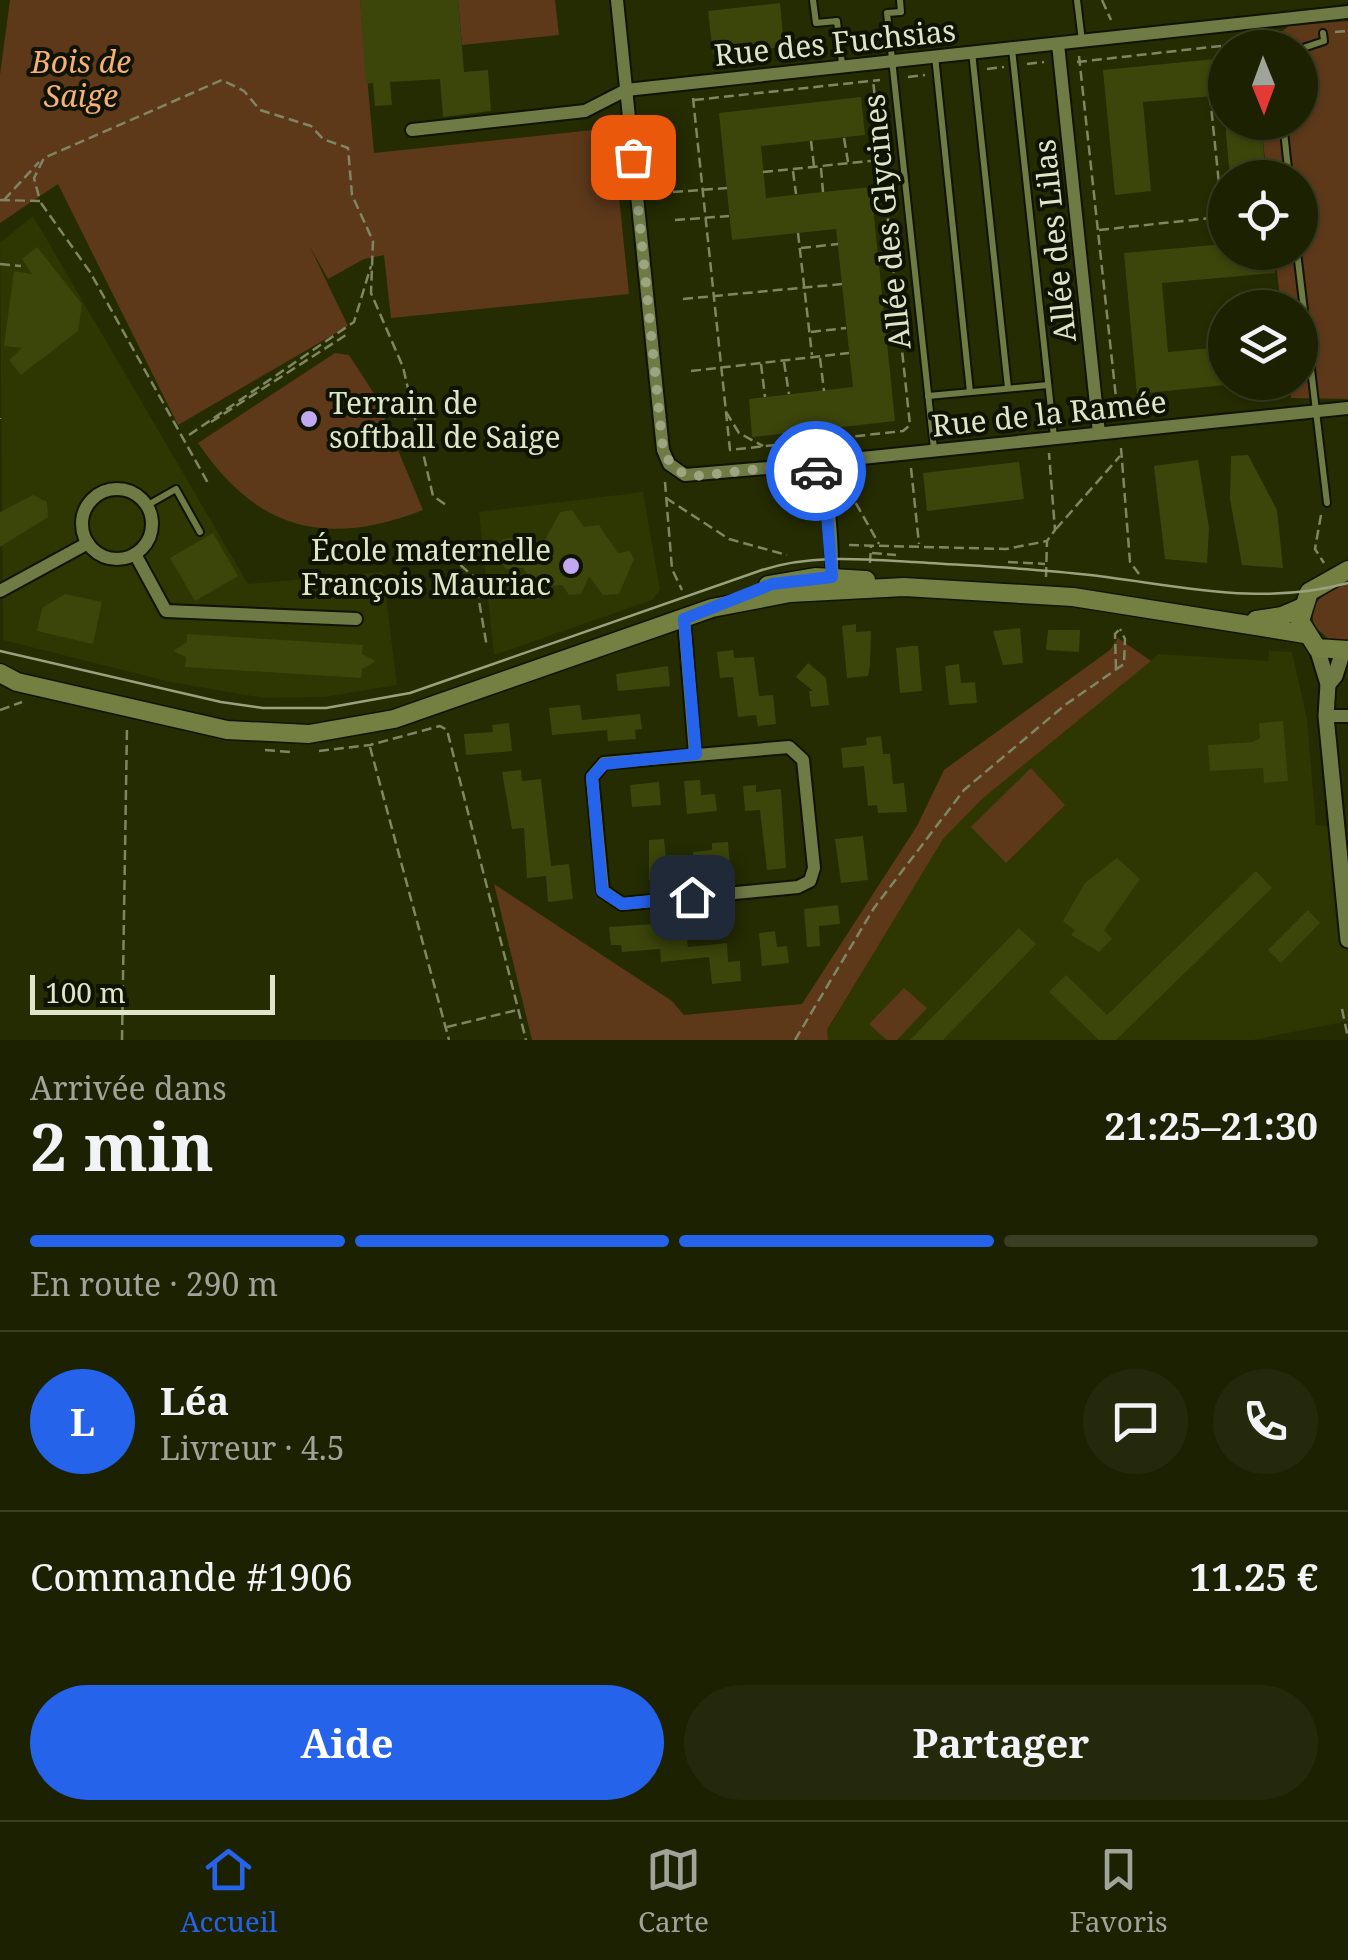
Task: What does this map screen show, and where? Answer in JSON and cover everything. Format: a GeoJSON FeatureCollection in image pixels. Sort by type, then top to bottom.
{"type":"FeatureCollection","features":[{"type":"Feature","properties":{"kind":"main road"},"geometry":{"type":"LineString","coordinates":[[1311,641],[1300,621],[1303,607],[1318,585],[1348,570]]}},
{"type":"Feature","properties":{"kind":"main road"},"geometry":{"type":"LineString","coordinates":[[6,680],[227,730],[310,734],[394,719],[684,619],[772,584],[1087,598],[1244,622],[1346,651]]}},
{"type":"Feature","properties":{"kind":"main road"},"geometry":{"type":"LineString","coordinates":[[1244,622],[1282,616],[1303,607]]}},
{"type":"Feature","properties":{"kind":"street"},"geometry":{"type":"LineString","coordinates":[[617,0],[663,450],[670,464],[696,476],[787,466],[817,472],[825,489],[833,584]]}},
{"type":"Feature","properties":{"kind":"street"},"geometry":{"type":"LineString","coordinates":[[1298,0],[1300,17]]}},
{"type":"Feature","properties":{"kind":"street","name":"Rue des Fuchsias"},"geometry":{"type":"LineString","coordinates":[[412,130],[586,111],[626,90],[1114,39],[1300,17],[1344,8]]}},
{"type":"Feature","properties":{"kind":"street","name":"Allée des Lilas"},"geometry":{"type":"LineString","coordinates":[[1058,44],[1099,433]]}},
{"type":"Feature","properties":{"kind":"street","name":"Rue de la Ramée"},"geometry":{"type":"LineString","coordinates":[[817,472],[834,463],[934,450],[1051,445],[1099,433],[1348,408]]}},
{"type":"Feature","properties":{"kind":"street"},"geometry":{"type":"LineString","coordinates":[[123,490],[146,506],[152,530],[136,554],[115,559],[88,543],[83,521],[92,501],[101,494],[123,490]]}},
{"type":"Feature","properties":{"kind":"street"},"geometry":{"type":"LineString","coordinates":[[0,591],[88,543]]}},
{"type":"Feature","properties":{"kind":"street"},"geometry":{"type":"LineString","coordinates":[[136,554],[166,611],[356,619]]}},
{"type":"Feature","properties":{"kind":"street"},"geometry":{"type":"LineString","coordinates":[[684,619],[696,754]]}},
{"type":"Feature","properties":{"kind":"street"},"geometry":{"type":"LineString","coordinates":[[1311,641],[1328,684],[1326,716],[1348,940]]}},
{"type":"Feature","properties":{"kind":"street"},"geometry":{"type":"LineString","coordinates":[[1328,684],[1336,676],[1346,651]]}},
{"type":"Feature","properties":{"kind":"street"},"geometry":{"type":"LineString","coordinates":[[1326,716],[1348,716]]}},
{"type":"Feature","properties":{"kind":"street"},"geometry":{"type":"LineString","coordinates":[[789,747],[798,750],[803,760],[814,868],[810,881],[798,887],[622,904],[611,901],[602,891],[594,772],[604,764],[696,754],[789,747]]}},
{"type":"Feature","properties":{"kind":"lane","name":"Allée des Glycines"},"geometry":{"type":"LineString","coordinates":[[814,0],[816,23],[838,21],[842,65]]}},
{"type":"Feature","properties":{"kind":"lane","name":"Allée des Glycines"},"geometry":{"type":"LineString","coordinates":[[900,0],[901,12],[887,14],[934,450]]}},
{"type":"Feature","properties":{"kind":"lane"},"geometry":{"type":"LineString","coordinates":[[1077,0],[1080,42]]}},
{"type":"Feature","properties":{"kind":"lane"},"geometry":{"type":"LineString","coordinates":[[1318,43],[1324,41],[1323,33]]}},
{"type":"Feature","properties":{"kind":"lane"},"geometry":{"type":"LineString","coordinates":[[1012,49],[1051,445]]}},
{"type":"Feature","properties":{"kind":"lane"},"geometry":{"type":"LineString","coordinates":[[972,52],[1008,388]]}},
{"type":"Feature","properties":{"kind":"lane"},"geometry":{"type":"LineString","coordinates":[[935,56],[970,392]]}},
{"type":"Feature","properties":{"kind":"lane"},"geometry":{"type":"LineString","coordinates":[[1299,270],[1326,503]]}},
{"type":"Feature","properties":{"kind":"lane"},"geometry":{"type":"LineString","coordinates":[[928,396],[1048,385]]}},
{"type":"Feature","properties":{"kind":"lane"},"geometry":{"type":"LineString","coordinates":[[146,506],[176,490],[200,532]]}},
{"type":"Feature","properties":{"kind":"path"},"geometry":{"type":"LineString","coordinates":[[1102,0],[1110,12],[1114,39]]}},
{"type":"Feature","properties":{"kind":"path"},"geometry":{"type":"LineString","coordinates":[[1080,63],[1348,31]]}},
{"type":"Feature","properties":{"kind":"path"},"geometry":{"type":"LineString","coordinates":[[1080,42],[1130,562],[1139,574]]}},
{"type":"Feature","properties":{"kind":"path"},"geometry":{"type":"LineString","coordinates":[[2,200],[44,158],[222,80],[244,91],[260,110],[311,126],[323,138],[348,148],[352,194],[372,241],[371,293],[403,367],[433,496],[448,507]]}},
{"type":"Feature","properties":{"kind":"path"},"geometry":{"type":"LineString","coordinates":[[691,83],[730,450],[903,432],[910,425],[874,80]]}},
{"type":"Feature","properties":{"kind":"path"},"geometry":{"type":"LineString","coordinates":[[844,138],[848,164]]}},
{"type":"Feature","properties":{"kind":"path"},"geometry":{"type":"LineString","coordinates":[[810,141],[814,167]]}},
{"type":"Feature","properties":{"kind":"path"},"geometry":{"type":"LineString","coordinates":[[44,158],[34,178],[40,201],[90,272],[208,484]]}},
{"type":"Feature","properties":{"kind":"path"},"geometry":{"type":"LineString","coordinates":[[764,172],[882,159]]}},
{"type":"Feature","properties":{"kind":"path"},"geometry":{"type":"LineString","coordinates":[[820,167],[824,192]]}},
{"type":"Feature","properties":{"kind":"path"},"geometry":{"type":"LineString","coordinates":[[793,169],[796,194]]}},
{"type":"Feature","properties":{"kind":"path"},"geometry":{"type":"LineString","coordinates":[[673,192],[726,188]]}},
{"type":"Feature","properties":{"kind":"path"},"geometry":{"type":"LineString","coordinates":[[2,200],[40,201]]}},
{"type":"Feature","properties":{"kind":"path"},"geometry":{"type":"LineString","coordinates":[[676,220],[730,216]]}},
{"type":"Feature","properties":{"kind":"path"},"geometry":{"type":"LineString","coordinates":[[1098,230],[1208,218]]}},
{"type":"Feature","properties":{"kind":"path"},"geometry":{"type":"LineString","coordinates":[[798,233],[812,357]]}},
{"type":"Feature","properties":{"kind":"path"},"geometry":{"type":"LineString","coordinates":[[800,248],[838,244]]}},
{"type":"Feature","properties":{"kind":"path"},"geometry":{"type":"LineString","coordinates":[[348,333],[190,436],[354,322],[374,258]]}},
{"type":"Feature","properties":{"kind":"path"},"geometry":{"type":"LineString","coordinates":[[0,264],[21,266]]}},
{"type":"Feature","properties":{"kind":"path"},"geometry":{"type":"LineString","coordinates":[[684,299],[842,284]]}},
{"type":"Feature","properties":{"kind":"path"},"geometry":{"type":"LineString","coordinates":[[810,332],[846,328]]}},
{"type":"Feature","properties":{"kind":"path"},"geometry":{"type":"LineString","coordinates":[[690,371],[849,353]]}},
{"type":"Feature","properties":{"kind":"path"},"geometry":{"type":"LineString","coordinates":[[820,356],[824,390]]}},
{"type":"Feature","properties":{"kind":"path"},"geometry":{"type":"LineString","coordinates":[[784,360],[788,394]]}},
{"type":"Feature","properties":{"kind":"path"},"geometry":{"type":"LineString","coordinates":[[761,363],[765,397]]}},
{"type":"Feature","properties":{"kind":"path"},"geometry":{"type":"LineString","coordinates":[[726,411],[739,433],[765,446]]}},
{"type":"Feature","properties":{"kind":"path"},"geometry":{"type":"LineString","coordinates":[[870,435],[871,445]]}},
{"type":"Feature","properties":{"kind":"path"},"geometry":{"type":"LineString","coordinates":[[826,440],[834,463],[880,546]]}},
{"type":"Feature","properties":{"kind":"path"},"geometry":{"type":"LineString","coordinates":[[792,444],[793,452]]}},
{"type":"Feature","properties":{"kind":"path"},"geometry":{"type":"LineString","coordinates":[[1051,445],[1055,530]]}},
{"type":"Feature","properties":{"kind":"path"},"geometry":{"type":"LineString","coordinates":[[1045,585],[1046,542],[1122,454]]}},
{"type":"Feature","properties":{"kind":"path"},"geometry":{"type":"LineString","coordinates":[[911,466],[920,546]]}},
{"type":"Feature","properties":{"kind":"path"},"geometry":{"type":"LineString","coordinates":[[664,480],[672,569],[682,590]]}},
{"type":"Feature","properties":{"kind":"path"},"geometry":{"type":"LineString","coordinates":[[666,498],[729,539],[788,555]]}},
{"type":"Feature","properties":{"kind":"path"},"geometry":{"type":"LineString","coordinates":[[1326,503],[1316,529],[1315,549],[1327,569]]}},
{"type":"Feature","properties":{"kind":"path"},"geometry":{"type":"LineString","coordinates":[[840,544],[1006,549],[1046,542]]}},
{"type":"Feature","properties":{"kind":"path"},"geometry":{"type":"LineString","coordinates":[[438,545],[476,578],[487,647]]}},
{"type":"Feature","properties":{"kind":"path"},"geometry":{"type":"LineString","coordinates":[[871,545],[870,553],[896,555]]}},
{"type":"Feature","properties":{"kind":"path"},"geometry":{"type":"LineString","coordinates":[[1008,562],[1046,564]]}},
{"type":"Feature","properties":{"kind":"path"},"geometry":{"type":"LineString","coordinates":[[795,1040],[874,908],[964,790],[1065,704],[1116,669],[1126,659],[1120,628],[1114,634],[1116,669]]}},
{"type":"Feature","properties":{"kind":"path"},"geometry":{"type":"LineString","coordinates":[[0,710],[23,702]]}},
{"type":"Feature","properties":{"kind":"path"},"geometry":{"type":"LineString","coordinates":[[122,1040],[127,725]]}},
{"type":"Feature","properties":{"kind":"path"},"geometry":{"type":"LineString","coordinates":[[314,751],[370,746],[440,726],[446,730],[526,1040]]}},
{"type":"Feature","properties":{"kind":"path"},"geometry":{"type":"LineString","coordinates":[[370,746],[449,1040]]}},
{"type":"Feature","properties":{"kind":"path"},"geometry":{"type":"LineString","coordinates":[[253,749],[300,752]]}},
{"type":"Feature","properties":{"kind":"path"},"geometry":{"type":"LineString","coordinates":[[446,1028],[518,1009]]}},
{"type":"Feature","properties":{"kind":"path"},"geometry":{"type":"LineString","coordinates":[[1342,1009],[1348,1038]]}},
{"type":"Feature","properties":{"kind":"shaded area"},"geometry":{"type":"Polygon","coordinates":[[[33,216],[248,584],[383,572],[397,685],[325,697],[264,698],[170,682],[3,640],[0,243],[33,216]]]}},
{"type":"Feature","properties":{"kind":"shaded area","name":"École maternelle François Mauriac"},"geometry":{"type":"Polygon","coordinates":[[[643,492],[660,590],[652,600],[494,655],[479,512],[643,492]]]}},
{"type":"Feature","properties":{"kind":"shaded area"},"geometry":{"type":"Polygon","coordinates":[[[1269,651],[1292,652],[1307,719],[1316,825],[1336,827],[1348,940],[1348,1021],[1253,1040],[828,1040],[827,1031],[942,839],[982,799],[1159,654],[1268,661],[1269,651]]]}},
{"type":"Feature","properties":{"kind":"green space","name":"Bois de Saige"},"geometry":{"type":"Polygon","coordinates":[[[10,0],[360,0],[374,153],[612,128],[629,294],[391,318],[384,255],[364,259],[328,279],[310,247],[348,326],[178,425],[58,184],[0,223],[0,75],[10,0]]]}},
{"type":"Feature","properties":{"kind":"green space"},"geometry":{"type":"Polygon","coordinates":[[[458,0],[555,0],[559,35],[462,45],[458,0]]]}},
{"type":"Feature","properties":{"kind":"green space"},"geometry":{"type":"Polygon","coordinates":[[[1348,21],[1348,399],[1318,398],[1318,290],[1279,290],[1277,270],[1318,270],[1318,160],[1265,160],[1263,140],[1318,140],[1318,30],[1284,30],[1289,26],[1348,21]]]}},
{"type":"Feature","properties":{"kind":"green space","name":"Terrain de softball de Saige"},"geometry":{"type":"Polygon","coordinates":[[[335,353],[349,355],[375,395],[423,510],[355,528],[296,523],[244,496],[198,443],[335,353]]]}},
{"type":"Feature","properties":{"kind":"green space"},"geometry":{"type":"Polygon","coordinates":[[[1348,582],[1348,640],[1331,641],[1314,626],[1314,609],[1326,593],[1348,582]]]}},
{"type":"Feature","properties":{"kind":"green space"},"geometry":{"type":"Polygon","coordinates":[[[1118,638],[1151,661],[982,799],[943,839],[827,1030],[828,1040],[532,1040],[494,884],[672,1001],[684,1015],[802,1004],[917,826],[944,770],[1110,650],[1118,638]]]}},
{"type":"Feature","properties":{"kind":"green space"},"geometry":{"type":"Polygon","coordinates":[[[1031,768],[1065,805],[1006,863],[971,827],[1031,768]]]}},
{"type":"Feature","properties":{"kind":"green space"},"geometry":{"type":"Polygon","coordinates":[[[904,988],[927,1008],[897,1040],[887,1040],[869,1024],[904,988]]]}},
{"type":"Feature","properties":{"kind":"building"},"geometry":{"type":"Polygon","coordinates":[[[360,0],[458,0],[464,72],[488,70],[491,111],[443,117],[440,79],[390,82],[392,105],[375,106],[373,83],[366,84],[360,0]]]}},
{"type":"Feature","properties":{"kind":"building"},"geometry":{"type":"Polygon","coordinates":[[[780,3],[784,47],[713,54],[708,11],[780,3]]]}},
{"type":"Feature","properties":{"kind":"building"},"geometry":{"type":"Polygon","coordinates":[[[1208,60],[1208,96],[1143,102],[1151,191],[1115,195],[1103,70],[1208,60]]]}},
{"type":"Feature","properties":{"kind":"building"},"geometry":{"type":"Polygon","coordinates":[[[861,97],[865,135],[761,146],[766,198],[871,187],[895,421],[752,437],[749,399],[853,387],[836,229],[732,240],[719,113],[861,97]]]}},
{"type":"Feature","properties":{"kind":"building"},"geometry":{"type":"Polygon","coordinates":[[[1227,140],[1263,140],[1264,160],[1228,160],[1227,140]]]}},
{"type":"Feature","properties":{"kind":"building"},"geometry":{"type":"Polygon","coordinates":[[[1208,246],[1208,270],[1275,270],[1275,273],[1162,283],[1168,352],[1208,348],[1208,387],[1137,394],[1124,253],[1208,246]]]}},
{"type":"Feature","properties":{"kind":"building"},"geometry":{"type":"Polygon","coordinates":[[[37,247],[82,304],[78,331],[21,375],[9,360],[22,348],[4,346],[14,271],[32,274],[22,259],[37,247]]]}},
{"type":"Feature","properties":{"kind":"building"},"geometry":{"type":"Polygon","coordinates":[[[1248,455],[1277,510],[1283,568],[1242,565],[1230,499],[1231,456],[1248,455]]]}},
{"type":"Feature","properties":{"kind":"building"},"geometry":{"type":"Polygon","coordinates":[[[1198,460],[1209,528],[1207,563],[1165,559],[1154,466],[1198,460]]]}},
{"type":"Feature","properties":{"kind":"building"},"geometry":{"type":"Polygon","coordinates":[[[1019,462],[1024,499],[927,511],[923,473],[1019,462]]]}},
{"type":"Feature","properties":{"kind":"building"},"geometry":{"type":"Polygon","coordinates":[[[33,495],[47,502],[48,517],[0,547],[0,512],[33,495]]]}},
{"type":"Feature","properties":{"kind":"building"},"geometry":{"type":"Polygon","coordinates":[[[572,510],[584,527],[599,525],[618,553],[630,551],[634,559],[619,594],[603,595],[589,576],[581,594],[569,595],[562,585],[549,586],[543,577],[530,578],[523,568],[506,569],[496,555],[503,539],[520,537],[536,557],[560,512],[572,510]]]}},
{"type":"Feature","properties":{"kind":"building"},"geometry":{"type":"Polygon","coordinates":[[[213,533],[238,576],[195,601],[170,558],[213,533]]]}},
{"type":"Feature","properties":{"kind":"building"},"geometry":{"type":"Polygon","coordinates":[[[65,594],[102,602],[93,644],[37,631],[42,608],[65,594]]]}},
{"type":"Feature","properties":{"kind":"building"},"geometry":{"type":"Polygon","coordinates":[[[856,624],[856,632],[871,631],[870,665],[868,676],[847,678],[842,626],[856,624]]]}},
{"type":"Feature","properties":{"kind":"building"},"geometry":{"type":"Polygon","coordinates":[[[1020,628],[1023,663],[1003,665],[993,631],[1020,628]]]}},
{"type":"Feature","properties":{"kind":"building"},"geometry":{"type":"Polygon","coordinates":[[[1048,630],[1080,630],[1079,652],[1046,650],[1048,630]]]}},
{"type":"Feature","properties":{"kind":"building"},"geometry":{"type":"Polygon","coordinates":[[[187,634],[363,645],[362,654],[376,661],[362,669],[361,678],[185,667],[186,657],[173,651],[187,642],[187,634]]]}},
{"type":"Feature","properties":{"kind":"building"},"geometry":{"type":"Polygon","coordinates":[[[918,646],[922,691],[900,693],[896,648],[918,646]]]}},
{"type":"Feature","properties":{"kind":"building"},"geometry":{"type":"Polygon","coordinates":[[[733,650],[734,658],[754,657],[759,696],[773,695],[776,724],[758,726],[756,715],[738,717],[733,677],[720,678],[717,652],[733,650]]]}},
{"type":"Feature","properties":{"kind":"building"},"geometry":{"type":"Polygon","coordinates":[[[808,663],[826,678],[829,705],[811,707],[809,691],[813,691],[796,677],[808,663]]]}},
{"type":"Feature","properties":{"kind":"building"},"geometry":{"type":"Polygon","coordinates":[[[959,664],[961,683],[975,682],[977,703],[949,705],[945,666],[959,664]]]}},
{"type":"Feature","properties":{"kind":"building"},"geometry":{"type":"Polygon","coordinates":[[[668,666],[670,686],[618,691],[616,674],[668,666]]]}},
{"type":"Feature","properties":{"kind":"building"},"geometry":{"type":"Polygon","coordinates":[[[580,705],[582,720],[640,714],[642,729],[635,730],[636,739],[608,741],[607,730],[552,735],[549,708],[580,705]]]}},
{"type":"Feature","properties":{"kind":"building"},"geometry":{"type":"Polygon","coordinates":[[[1283,721],[1288,781],[1264,783],[1263,768],[1210,771],[1208,745],[1253,742],[1260,738],[1259,723],[1283,721]]]}},
{"type":"Feature","properties":{"kind":"building"},"geometry":{"type":"Polygon","coordinates":[[[509,723],[512,751],[466,755],[464,734],[493,732],[492,725],[509,723]]]}},
{"type":"Feature","properties":{"kind":"building"},"geometry":{"type":"Polygon","coordinates":[[[881,736],[883,754],[890,754],[893,784],[904,783],[907,812],[878,813],[877,805],[868,806],[864,766],[843,768],[841,748],[867,745],[866,738],[881,736]]]}},
{"type":"Feature","properties":{"kind":"building"},"geometry":{"type":"Polygon","coordinates":[[[521,770],[522,781],[541,779],[551,866],[569,864],[573,899],[548,902],[546,876],[527,878],[524,828],[512,829],[502,772],[521,770]]]}},
{"type":"Feature","properties":{"kind":"building"},"geometry":{"type":"Polygon","coordinates":[[[700,780],[701,795],[715,794],[717,811],[687,814],[684,781],[700,780]]]}},
{"type":"Feature","properties":{"kind":"building"},"geometry":{"type":"Polygon","coordinates":[[[659,782],[661,805],[632,807],[630,785],[659,782]]]}},
{"type":"Feature","properties":{"kind":"building"},"geometry":{"type":"Polygon","coordinates":[[[756,785],[756,792],[781,789],[786,868],[767,870],[760,810],[745,811],[743,786],[756,785]]]}},
{"type":"Feature","properties":{"kind":"building"},"geometry":{"type":"Polygon","coordinates":[[[863,836],[868,880],[841,883],[835,839],[863,836]]]}},
{"type":"Feature","properties":{"kind":"building"},"geometry":{"type":"Polygon","coordinates":[[[664,839],[668,878],[649,880],[649,840],[664,839]]]}},
{"type":"Feature","properties":{"kind":"building"},"geometry":{"type":"Polygon","coordinates":[[[728,842],[730,868],[701,871],[700,865],[694,865],[693,852],[712,850],[712,843],[728,842]]]}},
{"type":"Feature","properties":{"kind":"building"},"geometry":{"type":"Polygon","coordinates":[[[1117,858],[1140,879],[1104,930],[1112,939],[1099,952],[1071,935],[1075,930],[1063,921],[1085,883],[1117,858]]]}},
{"type":"Feature","properties":{"kind":"building"},"geometry":{"type":"Polygon","coordinates":[[[1256,871],[1272,888],[1116,1040],[1099,1040],[1049,992],[1066,975],[1107,1015],[1256,871]]]}},
{"type":"Feature","properties":{"kind":"building"},"geometry":{"type":"Polygon","coordinates":[[[838,905],[840,924],[819,926],[820,946],[807,947],[804,909],[838,905]]]}},
{"type":"Feature","properties":{"kind":"building"},"geometry":{"type":"Polygon","coordinates":[[[1308,910],[1320,923],[1281,963],[1268,950],[1308,910]]]}},
{"type":"Feature","properties":{"kind":"building"},"geometry":{"type":"Polygon","coordinates":[[[685,922],[688,947],[727,943],[728,962],[740,961],[741,981],[712,984],[709,957],[661,962],[660,949],[622,952],[621,945],[611,945],[609,927],[685,922]]]}},
{"type":"Feature","properties":{"kind":"building"},"geometry":{"type":"Polygon","coordinates":[[[1019,928],[1036,944],[943,1040],[910,1040],[1019,928]]]}},
{"type":"Feature","properties":{"kind":"building"},"geometry":{"type":"Polygon","coordinates":[[[775,931],[777,947],[787,946],[789,963],[762,966],[759,933],[775,931]]]}},
{"type":"Feature","properties":{"kind":"tram line"},"geometry":{"type":"LineString","coordinates":[[0,651],[221,702],[263,708],[326,708],[410,693],[762,570],[800,562],[857,559],[1024,569],[1251,594],[1316,590],[1348,583]]}},
{"type":"Feature","properties":{"kind":"way so far"},"geometry":{"type":"LineString","coordinates":[[633,157],[663,450],[670,464],[696,476],[787,466],[816,471]]}},
{"type":"Feature","properties":{"kind":"place","name":"Terrain de softball de Saige"},"geometry":{"type":"Point","coordinates":[309,419]}},
{"type":"Feature","properties":{"kind":"place","name":"École maternelle François Mauriac"},"geometry":{"type":"Point","coordinates":[571,566]}},
{"type":"Feature","properties":{"kind":"route"},"geometry":{"type":"LineString","coordinates":[[692,897],[622,904],[611,901],[602,891],[592,777],[596,768],[604,764],[696,754],[684,619],[772,584],[832,577],[825,489],[816,471]]}}]}
